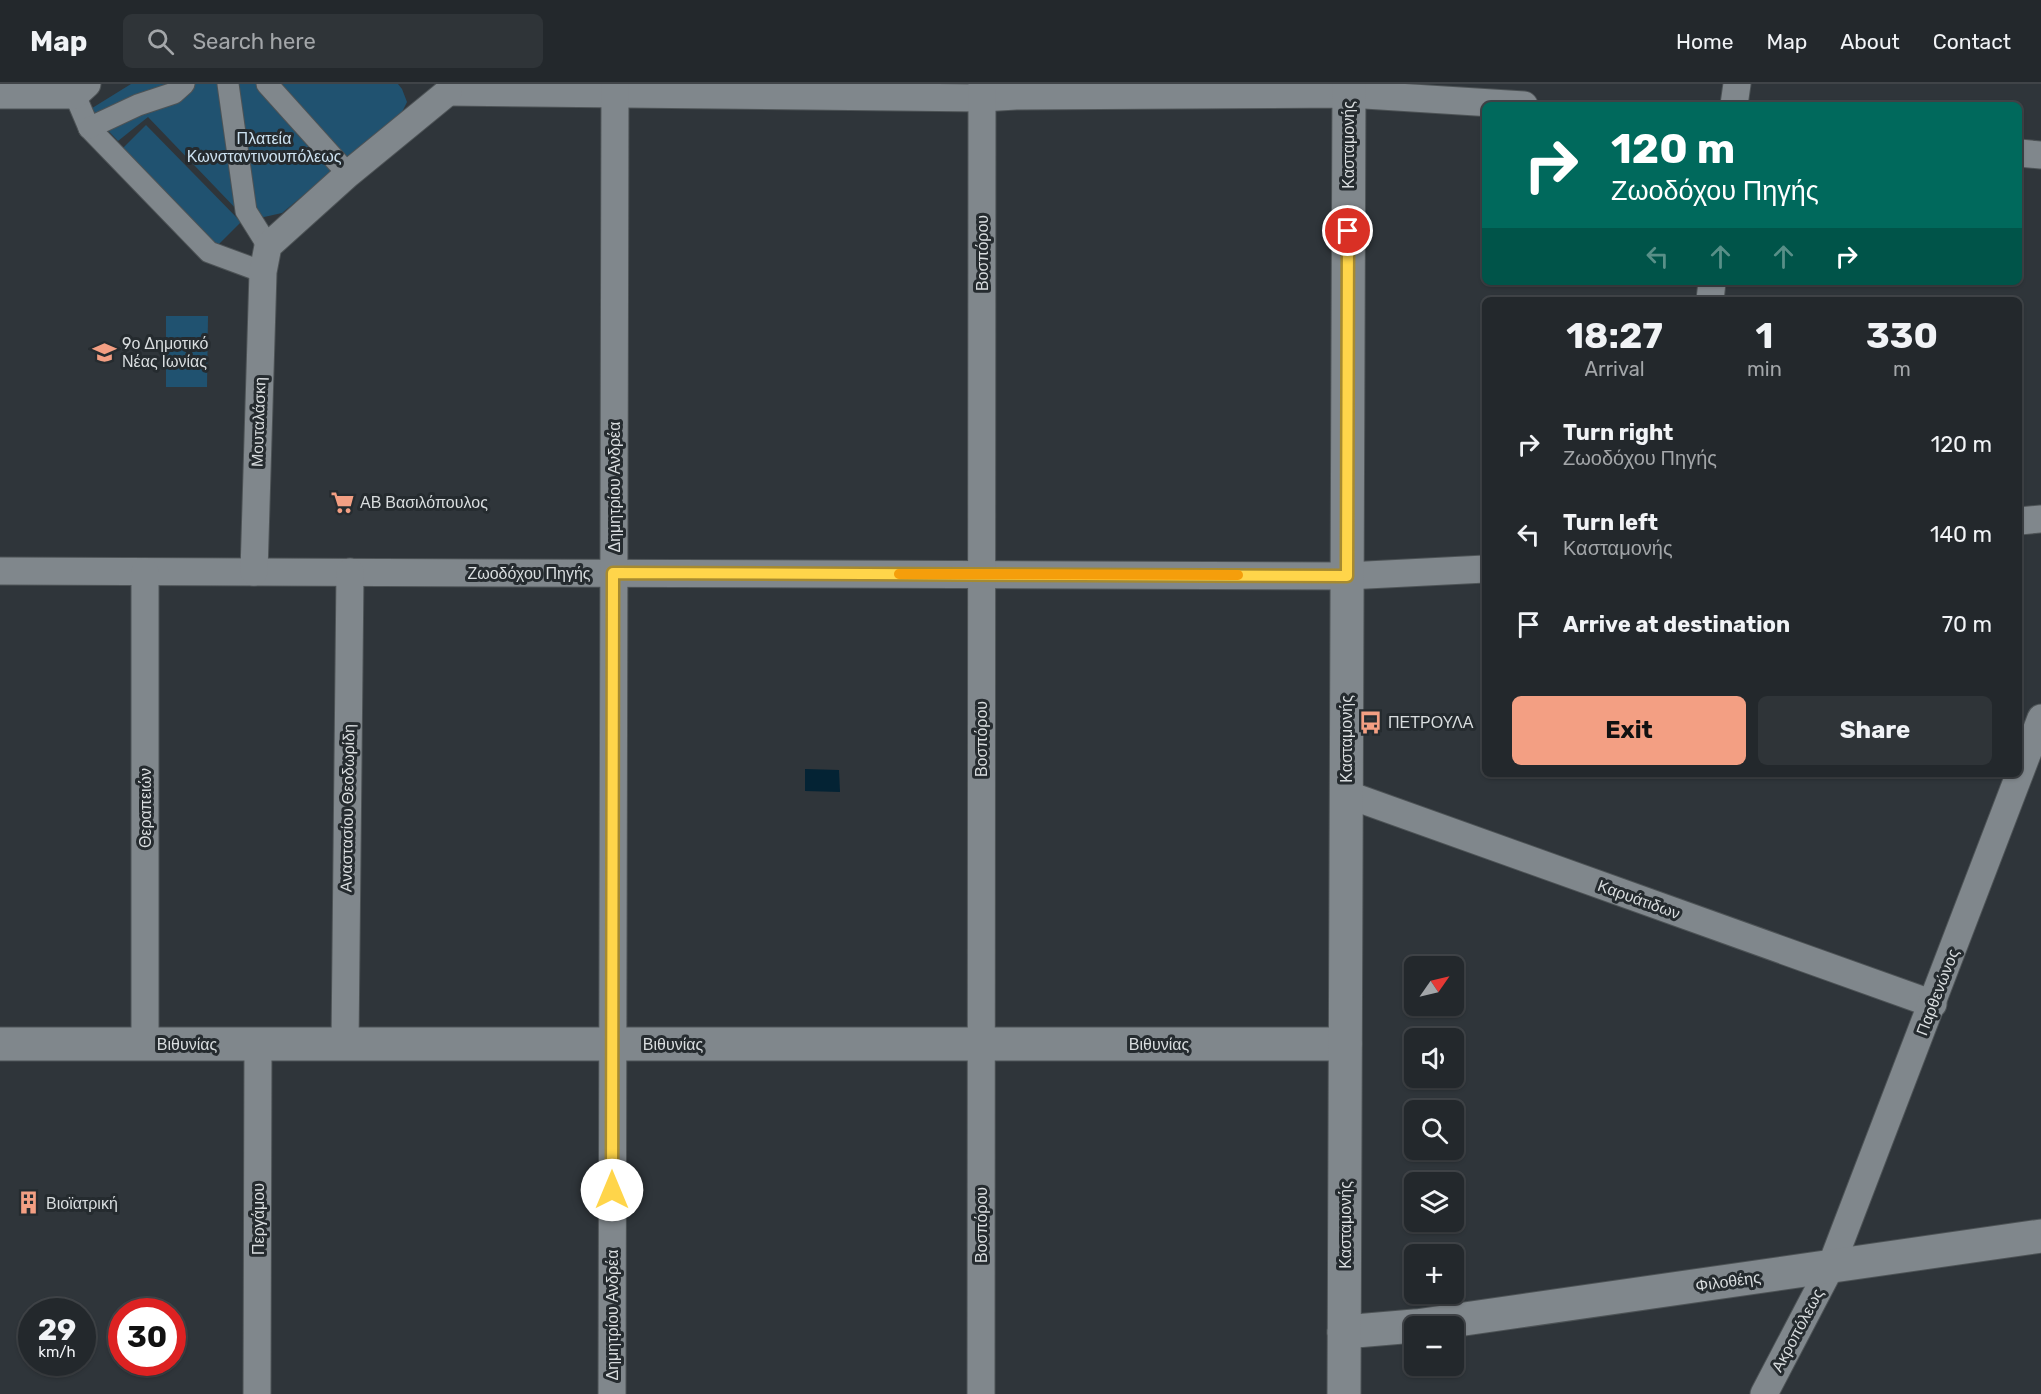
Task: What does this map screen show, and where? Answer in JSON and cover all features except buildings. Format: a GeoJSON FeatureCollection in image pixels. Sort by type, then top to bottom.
{"type":"FeatureCollection","features":[{"type":"Feature","properties":{"kind":"street"},"geometry":{"type":"LineString","coordinates":[[89,128],[138,105],[174,93],[184,84]]}},
{"type":"Feature","properties":{"kind":"street"},"geometry":{"type":"LineString","coordinates":[[228,84],[246,211],[265,259]]}},
{"type":"Feature","properties":{"kind":"street"},"geometry":{"type":"LineString","coordinates":[[267,84],[348,174]]}},
{"type":"Feature","properties":{"kind":"street"},"geometry":{"type":"LineString","coordinates":[[1734,102],[1737,84]]}},
{"type":"Feature","properties":{"kind":"street"},"geometry":{"type":"LineString","coordinates":[[265,259],[348,174],[443,88],[982,91],[1016,96],[1349,89],[1491,102]]}},
{"type":"Feature","properties":{"kind":"street"},"geometry":{"type":"LineString","coordinates":[[0,95],[81,89],[89,128],[209,252],[265,259]]}},
{"type":"Feature","properties":{"kind":"street","name":"Κασταμονής"},"geometry":{"type":"LineString","coordinates":[[1344,1394],[1349,89]]}},
{"type":"Feature","properties":{"kind":"street","name":"Δημητρίου Ανδρέα"},"geometry":{"type":"LineString","coordinates":[[612,1394],[615,90]]}},
{"type":"Feature","properties":{"kind":"street","name":"Βοσπόρου"},"geometry":{"type":"LineString","coordinates":[[981,1394],[982,91]]}},
{"type":"Feature","properties":{"kind":"street"},"geometry":{"type":"LineString","coordinates":[[2022,153],[2041,155]]}},
{"type":"Feature","properties":{"kind":"street","name":"Μουταλάσκη"},"geometry":{"type":"LineString","coordinates":[[254,572],[265,259]]}},
{"type":"Feature","properties":{"kind":"street"},"geometry":{"type":"LineString","coordinates":[[2022,522],[2041,519]]}},
{"type":"Feature","properties":{"kind":"street","name":"Ζωοδόχου Πηγής"},"geometry":{"type":"LineString","coordinates":[[0,571],[1347,576],[1482,569]]}},
{"type":"Feature","properties":{"kind":"street","name":"Θεραπειών"},"geometry":{"type":"LineString","coordinates":[[145,572],[145,1044]]}},
{"type":"Feature","properties":{"kind":"street","name":"Αναστασίου Θεοδωρίδη"},"geometry":{"type":"LineString","coordinates":[[345,1044],[350,572]]}},
{"type":"Feature","properties":{"kind":"street","name":"Παρθενώνος"},"geometry":{"type":"LineString","coordinates":[[2022,768],[2041,718]]}},
{"type":"Feature","properties":{"kind":"street","name":"Παρθενώνος"},"geometry":{"type":"LineString","coordinates":[[1831,1266],[2019,777]]}},
{"type":"Feature","properties":{"kind":"street","name":"Καρυάτιδων"},"geometry":{"type":"LineString","coordinates":[[1346,794],[1933,1004]]}},
{"type":"Feature","properties":{"kind":"street","name":"Βιθυνίας"},"geometry":{"type":"LineString","coordinates":[[0,1044],[1345,1044]]}},
{"type":"Feature","properties":{"kind":"street","name":"Περγάμου"},"geometry":{"type":"LineString","coordinates":[[257,1394],[258,1044]]}},
{"type":"Feature","properties":{"kind":"street","name":"Φιλοθέης"},"geometry":{"type":"LineString","coordinates":[[1464,1319],[2041,1236]]}},
{"type":"Feature","properties":{"kind":"street","name":"Ακροπόλεως"},"geometry":{"type":"LineString","coordinates":[[1764,1394],[1831,1266]]}},
{"type":"Feature","properties":{"kind":"street","name":"Φιλοθέης"},"geometry":{"type":"LineString","coordinates":[[1344,1332],[1404,1327]]}},
{"type":"Feature","properties":{"kind":"green space","name":"Πλατεία Κωνσταντινουπόλεως"},"geometry":{"type":"Polygon","coordinates":[[[131,84],[398,84],[407,102],[401,114],[282,213],[264,217],[241,214],[148,117],[118,141],[89,110],[131,84]]]}},
{"type":"Feature","properties":{"kind":"green space"},"geometry":{"type":"Polygon","coordinates":[[[146,125],[241,222],[214,249],[119,152],[146,125]]]}},
{"type":"Feature","properties":{"kind":"green space"},"geometry":{"type":"Polygon","coordinates":[[[166,316],[208,316],[207,387],[166,387],[166,316]]]}},
{"type":"Feature","properties":{"kind":"shaded area"},"geometry":{"type":"Polygon","coordinates":[[[805,769],[839,770],[840,792],[805,791],[805,769]]]}},
{"type":"Feature","properties":{"kind":"slow traffic"},"geometry":{"type":"LineString","coordinates":[[899,574],[1238,575]]}},
{"type":"Feature","properties":{"kind":"place","name":"9ο Δημοτικό Νέας Ιωνίας"},"geometry":{"type":"Point","coordinates":[104,352]}},
{"type":"Feature","properties":{"kind":"place","name":"ΑΒ Βασιλόπουλος"},"geometry":{"type":"Point","coordinates":[342,502]}},
{"type":"Feature","properties":{"kind":"place","name":"ΠΕΤΡΟΥΛΑ"},"geometry":{"type":"Point","coordinates":[1370,722]}},
{"type":"Feature","properties":{"kind":"place","name":"Βιοϊατρική"},"geometry":{"type":"Point","coordinates":[28,1203]}},
{"type":"Feature","properties":{"kind":"route"},"geometry":{"type":"LineString","coordinates":[[612,1190],[613,573],[1347,576],[1348,231]]}}]}
